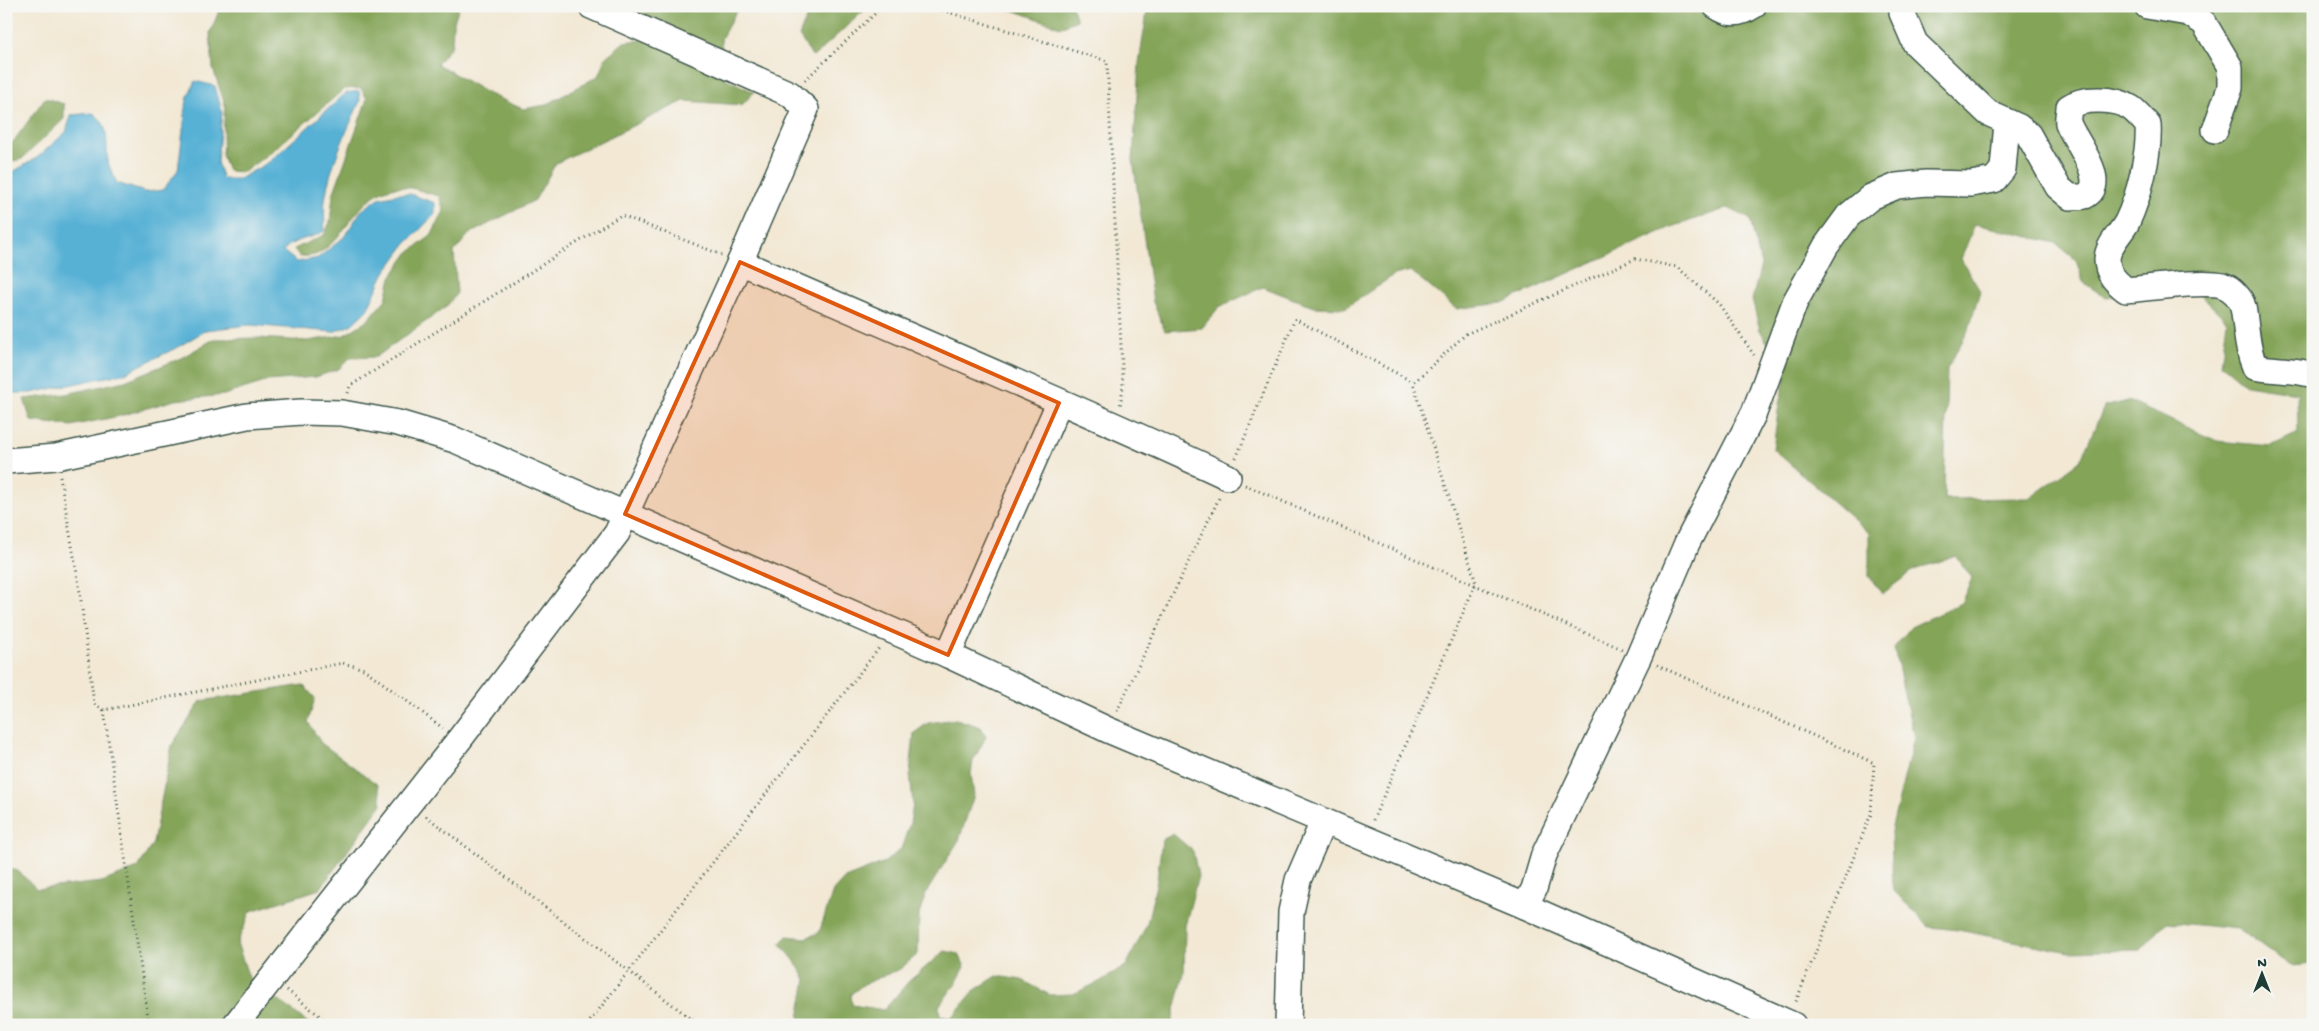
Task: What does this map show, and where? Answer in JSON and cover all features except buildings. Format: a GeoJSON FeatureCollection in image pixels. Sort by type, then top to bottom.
{"type":"FeatureCollection","features":[{"type":"Feature","properties":{"kind":"street"},"geometry":{"type":"LineString","coordinates":[[235,1025],[459,740],[617,533],[740,262],[806,108],[790,94],[591,6]]}},
{"type":"Feature","properties":{"kind":"street"},"geometry":{"type":"LineString","coordinates":[[1716,6],[1727,13],[1745,11],[1753,6]]}},
{"type":"Feature","properties":{"kind":"street"},"geometry":{"type":"LineString","coordinates":[[1902,6],[1902,12],[1915,43],[1988,112],[2007,123],[2020,127],[2028,134],[2058,187],[2070,197],[2085,196],[2093,189],[2094,178],[2090,165],[2068,122],[2069,107],[2077,102],[2117,102],[2131,108],[2148,125],[2149,139],[2135,202],[2126,223],[2111,244],[2107,260],[2112,279],[2126,290],[2202,285],[2224,286],[2237,295],[2242,305],[2248,352],[2255,366],[2271,370],[2304,372],[2313,375]]}},
{"type":"Feature","properties":{"kind":"street"},"geometry":{"type":"LineString","coordinates":[[2147,6],[2188,13],[2204,23],[2230,67],[2230,88],[2215,130]]}},
{"type":"Feature","properties":{"kind":"street"},"geometry":{"type":"LineString","coordinates":[[1525,906],[1534,889],[1544,855],[1639,656],[1687,544],[1754,413],[1795,302],[1826,246],[1848,216],[1871,197],[1897,186],[1971,184],[1994,180],[2003,169],[2007,123]]}},
{"type":"Feature","properties":{"kind":"street"},"geometry":{"type":"LineString","coordinates":[[740,262],[1059,403],[1118,426],[1228,477]]}},
{"type":"Feature","properties":{"kind":"street"},"geometry":{"type":"LineString","coordinates":[[948,655],[1059,403]]}},
{"type":"Feature","properties":{"kind":"street"},"geometry":{"type":"LineString","coordinates":[[6,461],[56,457],[247,416],[301,412],[342,413],[398,422],[455,440],[948,655],[1108,730],[1525,906],[1791,1024]]}},
{"type":"Feature","properties":{"kind":"street"},"geometry":{"type":"LineString","coordinates":[[1288,1025],[1291,912],[1298,880],[1323,822]]}},
{"type":"Feature","properties":{"kind":"path"},"geometry":{"type":"LineString","coordinates":[[790,94],[883,6]]}},
{"type":"Feature","properties":{"kind":"path"},"geometry":{"type":"LineString","coordinates":[[928,6],[1107,60],[1123,387],[1118,426]]}},
{"type":"Feature","properties":{"kind":"path"},"geometry":{"type":"LineString","coordinates":[[342,413],[350,386],[621,215],[740,262]]}},
{"type":"Feature","properties":{"kind":"path"},"geometry":{"type":"LineString","coordinates":[[1413,383],[1466,334],[1636,259],[1677,267],[1720,304],[1767,374]]}},
{"type":"Feature","properties":{"kind":"path"},"geometry":{"type":"LineString","coordinates":[[1108,730],[1228,477],[1295,319],[1413,383],[1476,583],[1365,839]]}},
{"type":"Feature","properties":{"kind":"path"},"geometry":{"type":"LineString","coordinates":[[56,457],[80,584],[94,704],[104,710],[343,663],[364,669],[459,740]]}},
{"type":"Feature","properties":{"kind":"path"},"geometry":{"type":"LineString","coordinates":[[1228,477],[1476,583],[1874,763],[1871,814],[1791,1024]]}},
{"type":"Feature","properties":{"kind":"path"},"geometry":{"type":"LineString","coordinates":[[587,1025],[881,645],[890,630]]}},
{"type":"Feature","properties":{"kind":"path"},"geometry":{"type":"LineString","coordinates":[[104,710],[149,1025]]}},
{"type":"Feature","properties":{"kind":"path"},"geometry":{"type":"LineString","coordinates":[[409,803],[628,972],[700,1025]]}},
{"type":"Feature","properties":{"kind":"path"},"geometry":{"type":"LineString","coordinates":[[269,982],[284,987],[331,1025]]}},
{"type":"Feature","properties":{"kind":"highlighted area"},"geometry":{"type":"Polygon","coordinates":[[[740,262],[1059,403],[948,655],[625,514],[740,262]]]}},
{"type":"Feature","properties":{"kind":"green space"},"geometry":{"type":"Polygon","coordinates":[[[221,6],[459,6],[453,25],[452,45],[437,64],[489,94],[523,109],[546,105],[598,76],[606,57],[624,42],[641,40],[650,23],[634,6],[739,6],[721,39],[724,78],[754,92],[742,105],[684,101],[556,163],[535,200],[469,234],[454,252],[457,293],[446,307],[376,357],[350,358],[339,369],[316,377],[268,381],[224,395],[175,400],[120,416],[71,426],[31,421],[24,399],[66,394],[125,381],[181,358],[214,339],[258,338],[308,341],[344,335],[367,321],[386,299],[391,277],[408,253],[431,236],[444,211],[439,196],[406,187],[387,189],[365,203],[339,236],[329,245],[317,254],[300,257],[294,249],[324,235],[330,222],[333,195],[367,99],[361,88],[344,89],[276,148],[244,172],[228,171],[222,155],[225,104],[213,69],[210,33],[221,6]]]}},
{"type":"Feature","properties":{"kind":"green space"},"geometry":{"type":"Polygon","coordinates":[[[811,6],[869,6],[813,57],[799,36],[811,6]]]}},
{"type":"Feature","properties":{"kind":"green space"},"geometry":{"type":"Polygon","coordinates":[[[1002,6],[1072,6],[1077,20],[1060,27],[1002,6]]]}},
{"type":"Feature","properties":{"kind":"green space"},"geometry":{"type":"Polygon","coordinates":[[[1148,6],[2313,6],[2313,964],[2291,966],[2238,929],[2167,922],[2141,950],[2069,952],[1958,930],[1929,927],[1893,890],[1891,831],[1914,738],[1894,648],[1911,627],[1961,603],[1972,578],[1956,556],[1914,570],[1882,594],[1869,576],[1869,533],[1773,449],[1779,404],[1786,375],[1760,330],[1752,300],[1761,265],[1750,219],[1728,208],[1669,228],[1502,303],[1456,309],[1411,271],[1394,275],[1345,308],[1314,307],[1263,287],[1219,307],[1202,328],[1165,331],[1153,302],[1133,160],[1139,63],[1148,6]],[[1975,224],[1961,259],[1980,291],[1969,329],[1947,369],[1944,499],[2030,498],[2080,461],[2104,407],[2128,401],[2217,441],[2271,446],[2298,433],[2297,393],[2246,385],[2221,364],[2227,321],[2193,288],[2106,298],[2083,282],[2076,260],[2056,243],[1975,224]]]}},
{"type":"Feature","properties":{"kind":"green space"},"geometry":{"type":"Polygon","coordinates":[[[45,98],[64,104],[64,119],[22,159],[6,163],[6,146],[13,142],[45,98]]]}},
{"type":"Feature","properties":{"kind":"green space"},"geometry":{"type":"Polygon","coordinates":[[[303,685],[315,698],[308,722],[321,743],[378,785],[382,804],[320,889],[251,911],[237,943],[249,978],[311,1025],[6,1025],[6,868],[18,871],[37,889],[102,882],[138,868],[153,843],[172,745],[201,701],[303,685]]]}},
{"type":"Feature","properties":{"kind":"green space"},"geometry":{"type":"Polygon","coordinates":[[[956,719],[981,727],[986,737],[973,761],[971,774],[974,795],[959,840],[926,893],[919,915],[918,954],[900,969],[864,984],[851,994],[852,1005],[884,1010],[909,981],[945,951],[959,954],[965,967],[955,985],[939,1006],[940,1016],[951,1018],[975,990],[997,976],[1022,980],[1050,995],[1073,994],[1099,982],[1126,966],[1147,924],[1157,880],[1162,840],[1173,834],[1193,851],[1198,876],[1185,926],[1184,974],[1171,1025],[804,1025],[799,1018],[806,979],[780,943],[787,936],[805,938],[819,933],[833,891],[845,878],[885,862],[901,849],[910,823],[913,804],[910,774],[914,733],[928,723],[956,719]]]}},
{"type":"Feature","properties":{"kind":"water"},"geometry":{"type":"Polygon","coordinates":[[[195,81],[215,86],[222,112],[217,162],[223,179],[239,179],[269,162],[346,93],[359,91],[360,101],[339,149],[327,187],[324,204],[324,231],[297,241],[283,251],[297,262],[318,258],[344,237],[361,211],[379,198],[398,194],[410,194],[435,203],[435,214],[405,245],[384,274],[367,310],[351,325],[333,332],[249,325],[206,330],[178,347],[125,373],[31,393],[6,393],[6,174],[38,157],[66,132],[71,115],[93,113],[103,123],[105,128],[110,169],[117,183],[145,192],[163,190],[178,170],[187,99],[195,81]]]}}]}
